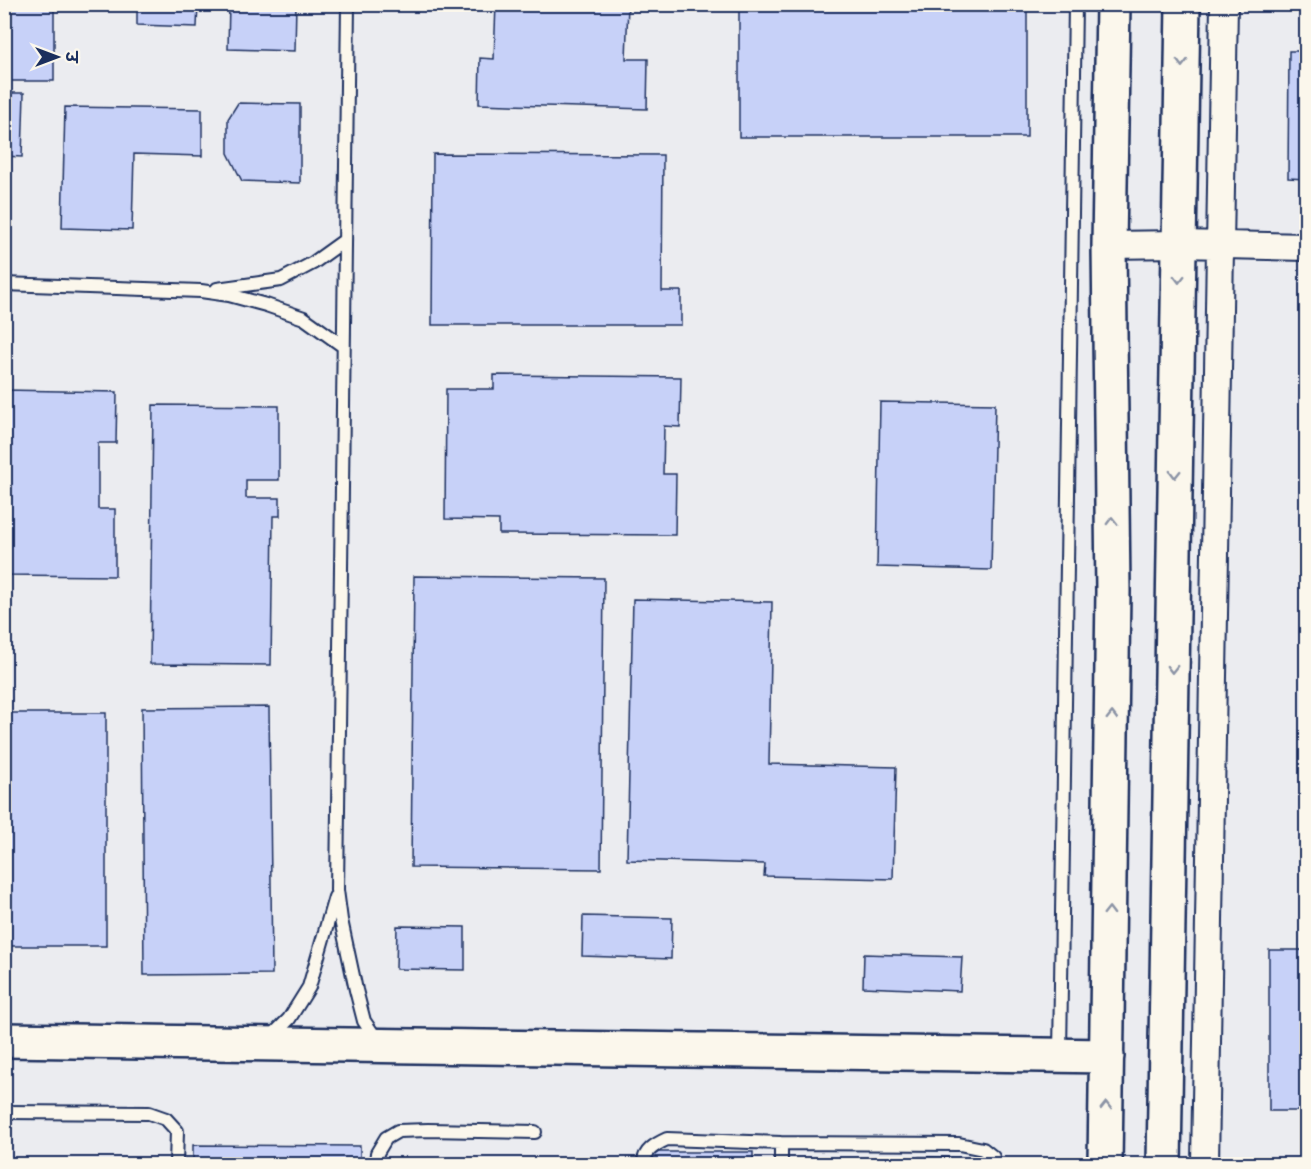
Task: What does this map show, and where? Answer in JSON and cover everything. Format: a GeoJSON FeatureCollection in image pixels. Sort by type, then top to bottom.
{"type":"FeatureCollection","features":[{"type":"Feature","properties":{"kind":"main road"},"geometry":{"type":"LineString","coordinates":[[1105,1164],[1113,591],[1109,245],[1113,4]]}},
{"type":"Feature","properties":{"kind":"main road"},"geometry":{"type":"LineString","coordinates":[[1164,1164],[1183,4]]}},
{"type":"Feature","properties":{"kind":"main road"},"geometry":{"type":"LineString","coordinates":[[4,1041],[1107,1056]]}},
{"type":"Feature","properties":{"kind":"street"},"geometry":{"type":"LineString","coordinates":[[1206,1164],[1224,4]]}},
{"type":"Feature","properties":{"kind":"street"},"geometry":{"type":"LineString","coordinates":[[1109,245],[1306,247]]}},
{"type":"Feature","properties":{"kind":"lane"},"geometry":{"type":"LineString","coordinates":[[348,4],[337,890],[341,920],[364,1021],[381,1046]]}},
{"type":"Feature","properties":{"kind":"lane"},"geometry":{"type":"LineString","coordinates":[[1060,1055],[1075,4]]}},
{"type":"Feature","properties":{"kind":"lane"},"geometry":{"type":"LineString","coordinates":[[201,291],[281,280],[313,264],[345,240]]}},
{"type":"Feature","properties":{"kind":"lane"},"geometry":{"type":"LineString","coordinates":[[4,284],[201,291],[229,295],[304,318],[343,346]]}},
{"type":"Feature","properties":{"kind":"lane"},"geometry":{"type":"LineString","coordinates":[[263,1044],[289,1019],[309,987],[337,890]]}},
{"type":"Feature","properties":{"kind":"lane"},"geometry":{"type":"LineString","coordinates":[[4,1112],[149,1113],[166,1119],[177,1131],[177,1164]]}},
{"type":"Feature","properties":{"kind":"lane"},"geometry":{"type":"LineString","coordinates":[[376,1164],[377,1153],[386,1138],[398,1131],[535,1132]]}},
{"type":"Feature","properties":{"kind":"lane"},"geometry":{"type":"LineString","coordinates":[[644,1164],[644,1158],[654,1145],[667,1140],[959,1144],[983,1149],[993,1157],[993,1164]]}},
{"type":"Feature","properties":{"kind":"lane"},"geometry":{"type":"LineString","coordinates":[[781,1143],[781,1164]]}},
{"type":"Feature","properties":{"kind":"building"},"geometry":{"type":"Polygon","coordinates":[[[4,4],[54,4],[54,81],[4,81],[4,4]]]}},
{"type":"Feature","properties":{"kind":"building"},"geometry":{"type":"Polygon","coordinates":[[[137,4],[198,4],[197,27],[137,25],[137,4]]]}},
{"type":"Feature","properties":{"kind":"building"},"geometry":{"type":"Polygon","coordinates":[[[229,4],[296,4],[295,51],[228,49],[229,4]]]}},
{"type":"Feature","properties":{"kind":"building"},"geometry":{"type":"Polygon","coordinates":[[[496,4],[628,4],[626,59],[648,59],[647,109],[479,104],[480,58],[494,59],[496,4]]]}},
{"type":"Feature","properties":{"kind":"building"},"geometry":{"type":"Polygon","coordinates":[[[739,4],[1027,4],[1027,137],[739,137],[739,4]]]}},
{"type":"Feature","properties":{"kind":"building"},"geometry":{"type":"Polygon","coordinates":[[[1292,4],[1306,4],[1306,7],[1292,7],[1292,4]]]}},
{"type":"Feature","properties":{"kind":"building"},"geometry":{"type":"Polygon","coordinates":[[[1289,51],[1306,51],[1306,179],[1288,178],[1289,51]]]}},
{"type":"Feature","properties":{"kind":"building"},"geometry":{"type":"Polygon","coordinates":[[[4,93],[24,93],[22,157],[4,156],[4,93]]]}},
{"type":"Feature","properties":{"kind":"building"},"geometry":{"type":"Polygon","coordinates":[[[238,103],[300,104],[300,183],[242,181],[228,153],[228,119],[238,103]]]}},
{"type":"Feature","properties":{"kind":"building"},"geometry":{"type":"Polygon","coordinates":[[[65,107],[202,109],[202,156],[134,154],[132,230],[62,228],[65,107]]]}},
{"type":"Feature","properties":{"kind":"building"},"geometry":{"type":"Polygon","coordinates":[[[433,154],[663,155],[662,291],[681,291],[681,325],[432,325],[433,154]]]}},
{"type":"Feature","properties":{"kind":"building"},"geometry":{"type":"Polygon","coordinates":[[[494,375],[681,377],[680,427],[664,426],[663,474],[676,474],[675,535],[499,534],[499,520],[445,519],[446,389],[494,389],[494,375]]]}},
{"type":"Feature","properties":{"kind":"building"},"geometry":{"type":"Polygon","coordinates":[[[4,390],[117,392],[116,443],[98,443],[98,509],[115,509],[115,576],[4,575],[4,390]]]}},
{"type":"Feature","properties":{"kind":"building"},"geometry":{"type":"Polygon","coordinates":[[[880,402],[995,404],[991,570],[877,567],[880,402]]]}},
{"type":"Feature","properties":{"kind":"building"},"geometry":{"type":"Polygon","coordinates":[[[153,405],[279,406],[279,480],[246,480],[246,498],[280,498],[280,516],[273,516],[271,665],[150,664],[153,405]]]}},
{"type":"Feature","properties":{"kind":"building"},"geometry":{"type":"Polygon","coordinates":[[[414,576],[604,578],[601,869],[411,867],[414,576]]]}},
{"type":"Feature","properties":{"kind":"building"},"geometry":{"type":"Polygon","coordinates":[[[633,599],[772,602],[769,764],[896,767],[893,879],[764,876],[765,864],[627,860],[633,599]]]}},
{"type":"Feature","properties":{"kind":"building"},"geometry":{"type":"Polygon","coordinates":[[[269,707],[272,974],[144,975],[142,708],[269,707]]]}},
{"type":"Feature","properties":{"kind":"building"},"geometry":{"type":"Polygon","coordinates":[[[4,713],[106,713],[106,946],[4,946],[4,713]]]}},
{"type":"Feature","properties":{"kind":"building"},"geometry":{"type":"Polygon","coordinates":[[[583,916],[672,918],[671,959],[582,956],[583,916]]]}},
{"type":"Feature","properties":{"kind":"building"},"geometry":{"type":"Polygon","coordinates":[[[397,926],[465,927],[465,970],[396,969],[397,926]]]}},
{"type":"Feature","properties":{"kind":"building"},"geometry":{"type":"Polygon","coordinates":[[[1269,950],[1306,950],[1306,1111],[1269,1111],[1269,950]]]}},
{"type":"Feature","properties":{"kind":"building"},"geometry":{"type":"Polygon","coordinates":[[[864,954],[962,957],[960,991],[863,987],[864,954]]]}},
{"type":"Feature","properties":{"kind":"building"},"geometry":{"type":"Polygon","coordinates":[[[193,1145],[360,1146],[360,1164],[193,1164],[193,1145]]]}},
{"type":"Feature","properties":{"kind":"building"},"geometry":{"type":"Polygon","coordinates":[[[653,1152],[753,1152],[753,1164],[653,1164],[653,1152]]]}},
{"type":"Feature","properties":{"kind":"building"},"geometry":{"type":"Polygon","coordinates":[[[919,1157],[965,1158],[965,1164],[918,1164],[919,1157]]]}},
{"type":"Feature","properties":{"kind":"building"},"geometry":{"type":"Polygon","coordinates":[[[506,1163],[563,1164],[506,1164],[506,1163]]]}}]}
